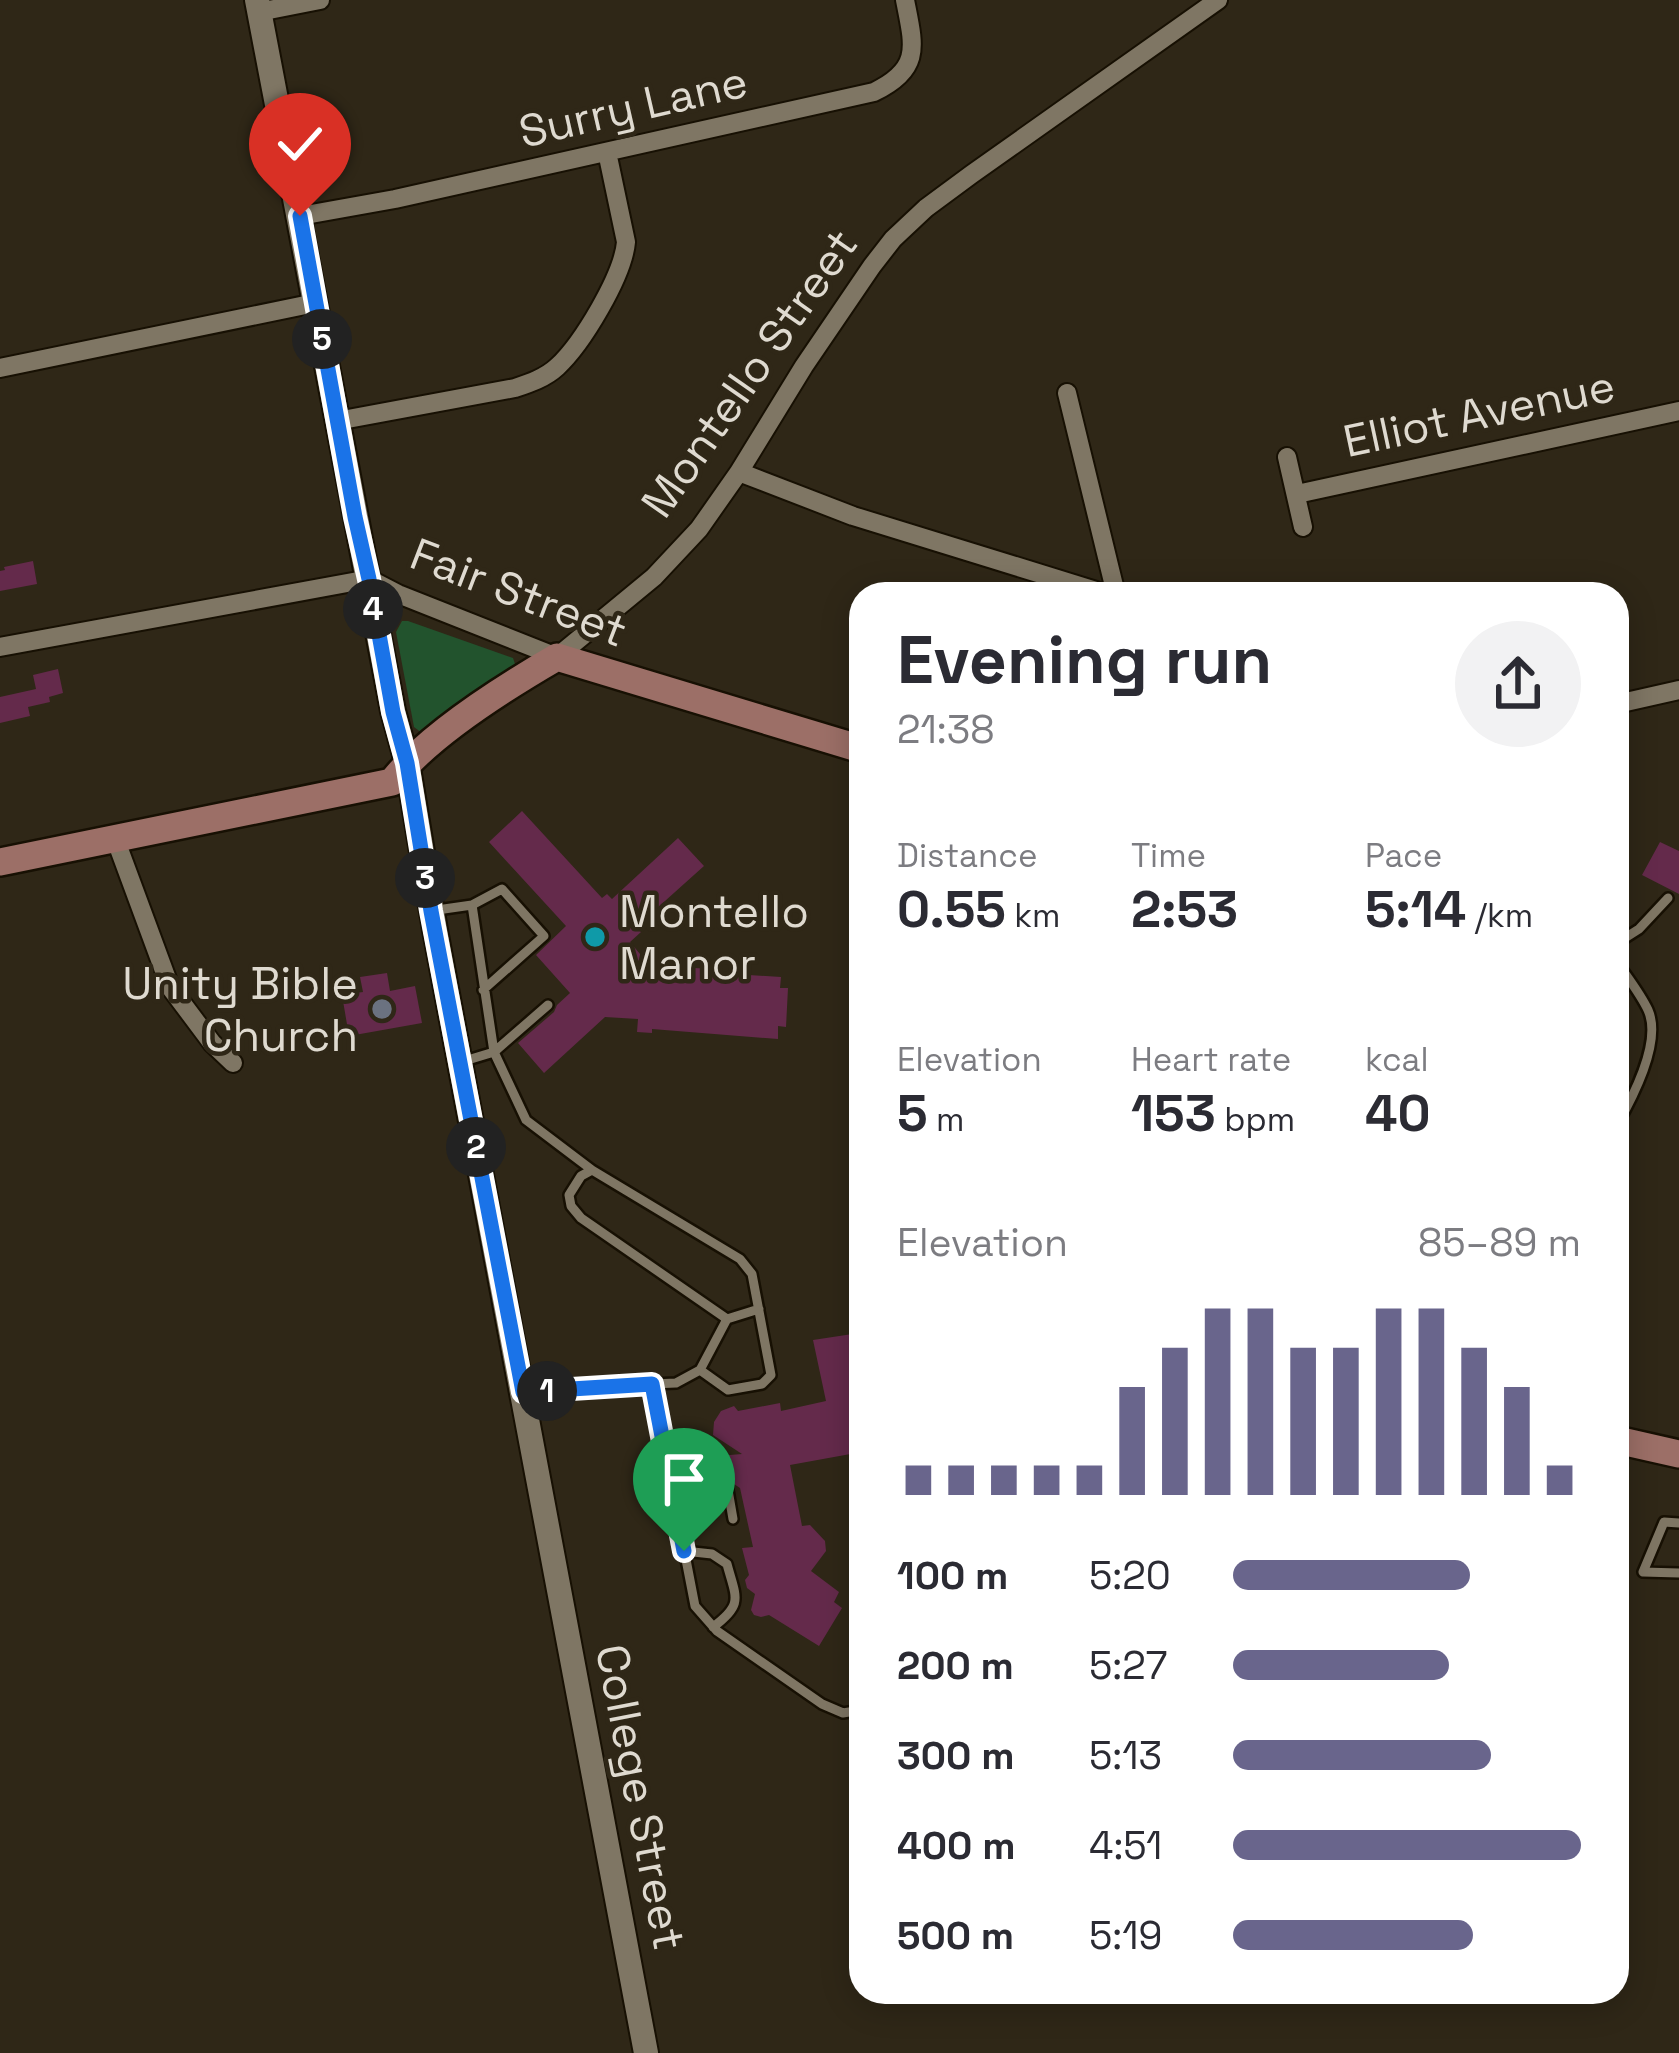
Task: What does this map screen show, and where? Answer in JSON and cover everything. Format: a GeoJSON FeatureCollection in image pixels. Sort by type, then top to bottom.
{"type":"FeatureCollection","features":[{"type":"Feature","properties":{"kind":"main road","name":"Fair Street"},"geometry":{"type":"LineString","coordinates":[[556,657],[849,744]]}},
{"type":"Feature","properties":{"kind":"main road","name":"Montello Street"},"geometry":{"type":"LineString","coordinates":[[0,862],[392,782],[407,763],[556,657]]}},
{"type":"Feature","properties":{"kind":"main road"},"geometry":{"type":"LineString","coordinates":[[1629,1443],[1679,1454]]}},
{"type":"Feature","properties":{"kind":"street"},"geometry":{"type":"LineString","coordinates":[[258,6],[320,0]]}},
{"type":"Feature","properties":{"kind":"street","name":"Surry Lane"},"geometry":{"type":"LineString","coordinates":[[300,216],[874,92],[906,71],[911,61],[905,0]]}},
{"type":"Feature","properties":{"kind":"street","name":"Montello Street"},"geometry":{"type":"LineString","coordinates":[[556,657],[654,577],[699,529],[893,239],[972,174],[1218,0]]}},
{"type":"Feature","properties":{"kind":"street","name":"College Street"},"geometry":{"type":"LineString","coordinates":[[258,6],[393,712],[407,763],[646,2053]]}},
{"type":"Feature","properties":{"kind":"street"},"geometry":{"type":"LineString","coordinates":[[337,421],[514,388],[556,369],[586,329],[624,257],[626,242],[607,152]]}},
{"type":"Feature","properties":{"kind":"street"},"geometry":{"type":"LineString","coordinates":[[0,368],[315,303]]}},
{"type":"Feature","properties":{"kind":"street"},"geometry":{"type":"LineString","coordinates":[[1067,393],[1113,582]]}},
{"type":"Feature","properties":{"kind":"street","name":"Elliot Avenue"},"geometry":{"type":"LineString","coordinates":[[1297,494],[1679,411]]}},
{"type":"Feature","properties":{"kind":"street"},"geometry":{"type":"LineString","coordinates":[[1287,457],[1303,527]]}},
{"type":"Feature","properties":{"kind":"street"},"geometry":{"type":"LineString","coordinates":[[739,472],[853,516],[1067,582]]}},
{"type":"Feature","properties":{"kind":"street","name":"Fair Street"},"geometry":{"type":"LineString","coordinates":[[0,647],[369,579],[556,657]]}},
{"type":"Feature","properties":{"kind":"street"},"geometry":{"type":"LineString","coordinates":[[1629,701],[1679,690]]}},
{"type":"Feature","properties":{"kind":"street"},"geometry":{"type":"LineString","coordinates":[[115,838],[170,987],[233,1063]]}},
{"type":"Feature","properties":{"kind":"lane"},"geometry":{"type":"LineString","coordinates":[[431,911],[472,905],[502,889],[544,936],[483,990]]}},
{"type":"Feature","properties":{"kind":"lane"},"geometry":{"type":"LineString","coordinates":[[1629,936],[1667,898]]}},
{"type":"Feature","properties":{"kind":"lane"},"geometry":{"type":"LineString","coordinates":[[472,905],[494,1052],[526,1120],[592,1170],[740,1259],[752,1274],[771,1375],[762,1384],[728,1390],[700,1370]]}},
{"type":"Feature","properties":{"kind":"lane"},"geometry":{"type":"LineString","coordinates":[[1629,981],[1650,1013],[1652,1038],[1629,1104]]}},
{"type":"Feature","properties":{"kind":"lane"},"geometry":{"type":"LineString","coordinates":[[460,1062],[494,1052],[548,1005]]}},
{"type":"Feature","properties":{"kind":"lane"},"geometry":{"type":"LineString","coordinates":[[592,1170],[581,1176],[569,1195],[581,1218],[727,1319]]}},
{"type":"Feature","properties":{"kind":"lane"},"geometry":{"type":"LineString","coordinates":[[523,1392],[676,1383],[700,1370],[727,1319],[759,1309]]}},
{"type":"Feature","properties":{"kind":"lane"},"geometry":{"type":"LineString","coordinates":[[652,1384],[695,1606],[713,1627],[822,1704],[849,1712]]}},
{"type":"Feature","properties":{"kind":"lane"},"geometry":{"type":"LineString","coordinates":[[674,1498],[728,1490],[733,1520]]}},
{"type":"Feature","properties":{"kind":"lane"},"geometry":{"type":"LineString","coordinates":[[1679,1523],[1664,1522],[1643,1572],[1679,1573]]}},
{"type":"Feature","properties":{"kind":"lane"},"geometry":{"type":"LineString","coordinates":[[684,1551],[712,1554],[727,1564],[737,1602],[733,1612],[713,1627]]}},
{"type":"Feature","properties":{"kind":"green space"},"geometry":{"type":"Polygon","coordinates":[[[402,621],[513,658],[515,664],[422,733],[414,727],[396,632],[402,621]]]}},
{"type":"Feature","properties":{"kind":"building"},"geometry":{"type":"Polygon","coordinates":[[[33,561],[37,584],[0,591],[4,567],[33,561]]]}},
{"type":"Feature","properties":{"kind":"building"},"geometry":{"type":"Polygon","coordinates":[[[58,669],[63,693],[28,707],[30,716],[0,723],[0,697],[36,689],[33,675],[58,669]]]}},
{"type":"Feature","properties":{"kind":"building","name":"Montello Manor"},"geometry":{"type":"Polygon","coordinates":[[[522,811],[602,898],[607,894],[612,899],[678,838],[704,866],[636,927],[641,932],[630,942],[640,954],[639,966],[781,977],[780,988],[788,988],[786,1027],[778,1026],[778,1039],[652,1029],[652,1033],[637,1032],[638,1019],[605,1017],[544,1073],[518,1043],[570,993],[536,955],[566,926],[489,842],[522,811]]]}},
{"type":"Feature","properties":{"kind":"building"},"geometry":{"type":"Polygon","coordinates":[[[1660,842],[1679,851],[1679,894],[1642,875],[1660,842]]]}},
{"type":"Feature","properties":{"kind":"building","name":"Unity Bible Church"},"geometry":{"type":"Polygon","coordinates":[[[387,973],[390,991],[415,986],[422,1023],[349,1036],[342,995],[363,992],[360,977],[387,973]]]}},
{"type":"Feature","properties":{"kind":"building"},"geometry":{"type":"Polygon","coordinates":[[[849,1335],[849,1454],[790,1465],[802,1526],[810,1525],[825,1541],[826,1551],[811,1571],[839,1592],[834,1602],[842,1608],[819,1646],[769,1615],[761,1617],[751,1610],[755,1594],[747,1588],[742,1548],[753,1547],[740,1488],[722,1476],[709,1477],[706,1457],[742,1454],[713,1435],[721,1411],[780,1403],[781,1411],[826,1401],[813,1340],[849,1335]]]}},
{"type":"Feature","properties":{"kind":"place","name":"Montello Manor"},"geometry":{"type":"Point","coordinates":[595,937]}},
{"type":"Feature","properties":{"kind":"place","name":"Unity Bible Church"},"geometry":{"type":"Point","coordinates":[382,1009]}},
{"type":"Feature","properties":{"kind":"route"},"geometry":{"type":"LineString","coordinates":[[300,216],[523,1392],[652,1384],[684,1551]]}}]}
